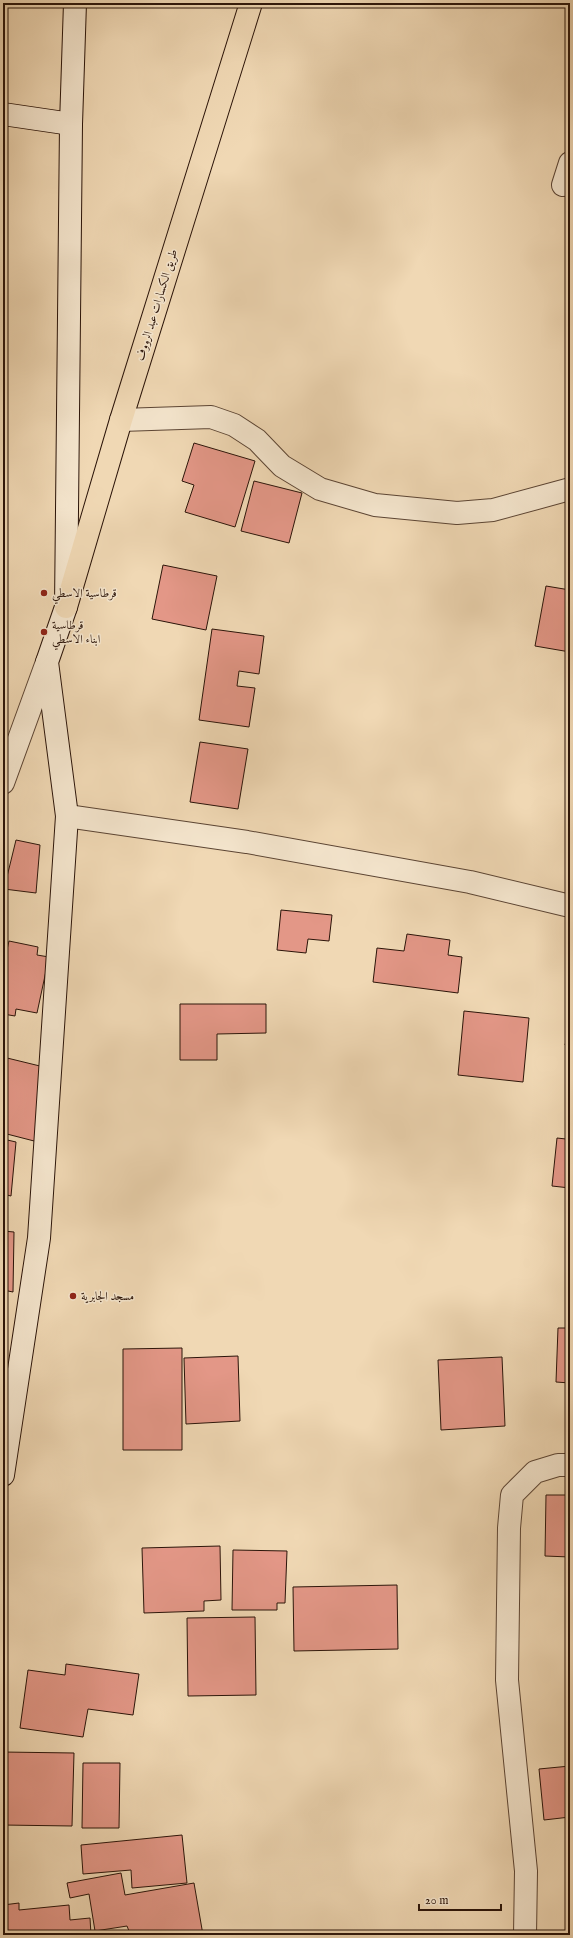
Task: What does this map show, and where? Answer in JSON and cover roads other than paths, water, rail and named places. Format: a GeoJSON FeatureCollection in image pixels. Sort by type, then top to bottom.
{"type":"FeatureCollection","features":[{"type":"Feature","properties":{"kind":"main road","name":"طريق الكسارات عبد الرووف"},"geometry":{"type":"LineString","coordinates":[[66,607],[121,420],[251,3]]}},
{"type":"Feature","properties":{"kind":"street"},"geometry":{"type":"LineString","coordinates":[[3,783],[66,607],[71,124],[75,3]]}},
{"type":"Feature","properties":{"kind":"street"},"geometry":{"type":"LineString","coordinates":[[3,114],[71,124]]}},
{"type":"Feature","properties":{"kind":"street"},"geometry":{"type":"LineString","coordinates":[[563,185],[570,163]]}},
{"type":"Feature","properties":{"kind":"street"},"geometry":{"type":"LineString","coordinates":[[121,420],[211,417],[234,425],[257,440],[282,466],[320,489],[375,505],[457,513],[493,510],[570,489]]}},
{"type":"Feature","properties":{"kind":"street"},"geometry":{"type":"LineString","coordinates":[[3,1475],[39,1238],[67,816],[47,662]]}},
{"type":"Feature","properties":{"kind":"street"},"geometry":{"type":"LineString","coordinates":[[67,816],[247,842],[455,879],[570,906]]}},
{"type":"Feature","properties":{"kind":"street"},"geometry":{"type":"LineString","coordinates":[[525,1935],[526,1871],[507,1680],[509,1528],[512,1495],[535,1472],[558,1465],[570,1465]]}},
{"type":"Feature","properties":{"kind":"place","name":"قرطاسية الاسطي"},"geometry":{"type":"Point","coordinates":[44,593]}},
{"type":"Feature","properties":{"kind":"place","name":"قرطاسية ابناء الاسطي"},"geometry":{"type":"Point","coordinates":[44,632]}},
{"type":"Feature","properties":{"kind":"place","name":"مسجد الجابرية"},"geometry":{"type":"Point","coordinates":[73,1296]}}]}
